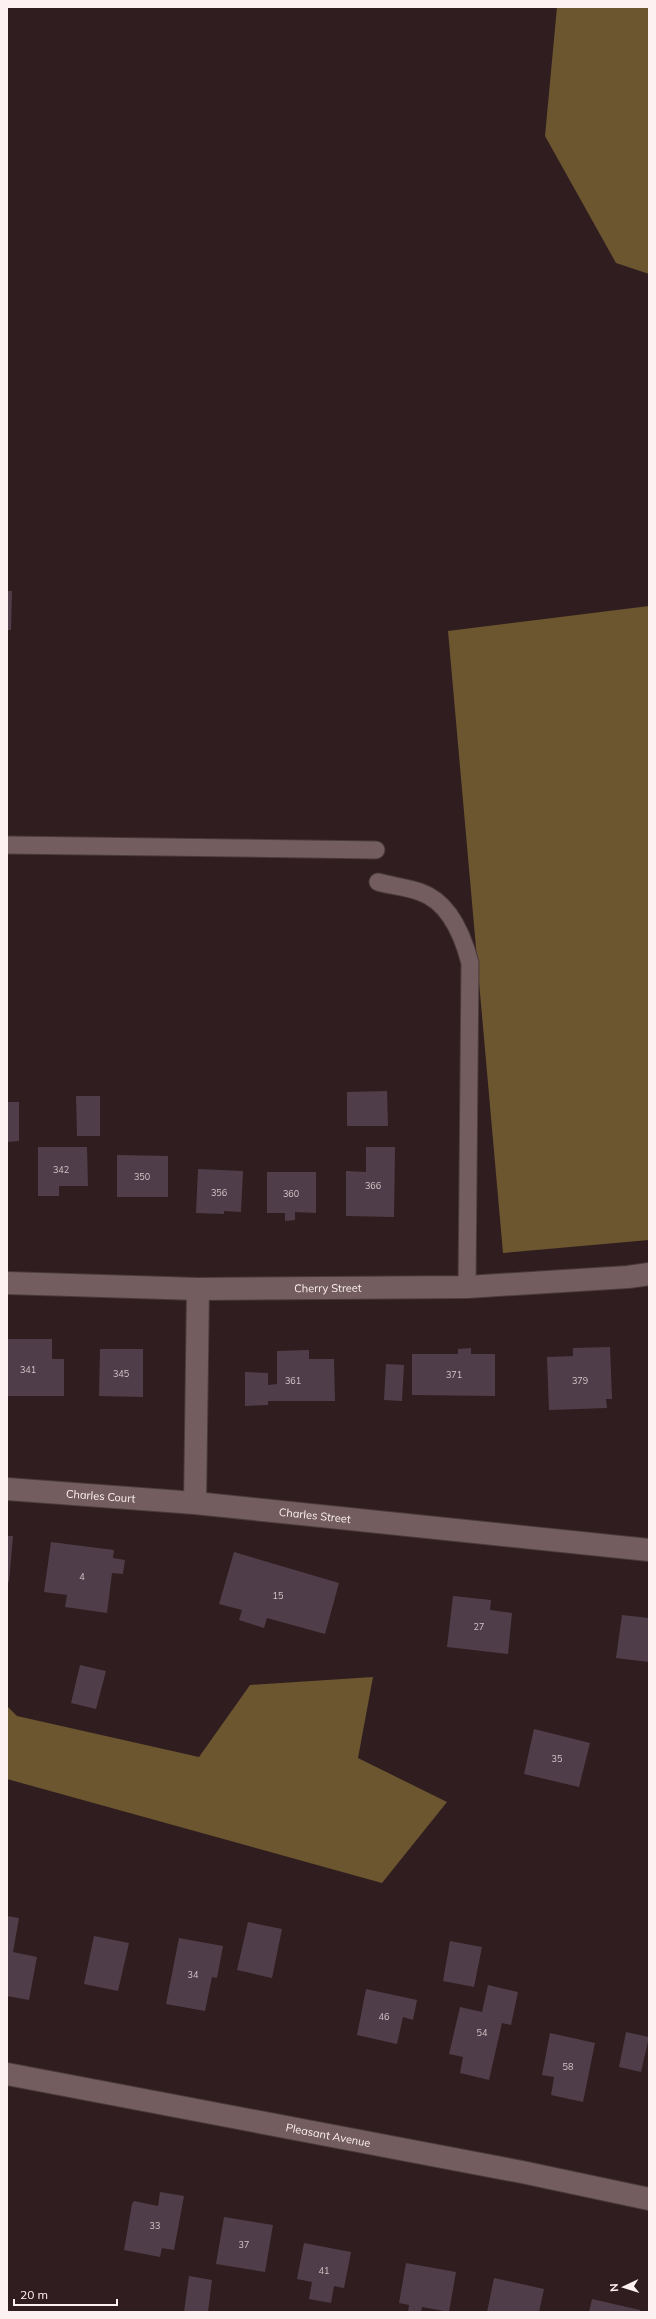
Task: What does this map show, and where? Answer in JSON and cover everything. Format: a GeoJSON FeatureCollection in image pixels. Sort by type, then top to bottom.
{"type":"FeatureCollection","features":[{"type":"Feature","properties":{"kind":"street","name":"Cherry Street"},"geometry":{"type":"LineString","coordinates":[[7,1283],[198,1289],[467,1288],[628,1278],[649,1274]]}},
{"type":"Feature","properties":{"kind":"street"},"geometry":{"type":"LineString","coordinates":[[195,1503],[198,1289]]}},
{"type":"Feature","properties":{"kind":"street","name":"Charles Court"},"geometry":{"type":"LineString","coordinates":[[7,1489],[195,1503]]}},
{"type":"Feature","properties":{"kind":"street","name":"Charles Street"},"geometry":{"type":"LineString","coordinates":[[195,1503],[649,1550]]}},
{"type":"Feature","properties":{"kind":"street","name":"Pleasant Avenue"},"geometry":{"type":"LineString","coordinates":[[7,2074],[522,2172],[649,2199]]}},
{"type":"Feature","properties":{"kind":"lane"},"geometry":{"type":"LineString","coordinates":[[7,845],[376,850]]}},
{"type":"Feature","properties":{"kind":"lane"},"geometry":{"type":"LineString","coordinates":[[378,882],[422,892],[441,905],[454,920],[465,944],[470,963],[467,1288]]}},
{"type":"Feature","properties":{"kind":"shaded area"},"geometry":{"type":"Polygon","coordinates":[[[557,7],[649,7],[649,274],[616,263],[545,136],[557,7]]]}},
{"type":"Feature","properties":{"kind":"shaded area"},"geometry":{"type":"Polygon","coordinates":[[[649,606],[649,1240],[503,1253],[448,631],[649,606]]]}},
{"type":"Feature","properties":{"kind":"shaded area"},"geometry":{"type":"Polygon","coordinates":[[[373,1677],[358,1758],[447,1802],[382,1883],[7,1779],[7,1706],[17,1716],[199,1757],[250,1685],[373,1677]]]}},
{"type":"Feature","properties":{"kind":"building"},"geometry":{"type":"Polygon","coordinates":[[[7,591],[12,591],[11,630],[7,630],[7,591]]]}},
{"type":"Feature","properties":{"kind":"building"},"geometry":{"type":"Polygon","coordinates":[[[387,1091],[388,1126],[347,1126],[347,1092],[387,1091]]]}},
{"type":"Feature","properties":{"kind":"building"},"geometry":{"type":"Polygon","coordinates":[[[76,1096],[100,1096],[100,1136],[77,1136],[76,1096]]]}},
{"type":"Feature","properties":{"kind":"building"},"geometry":{"type":"Polygon","coordinates":[[[7,1102],[19,1102],[19,1141],[7,1142],[7,1102]]]}},
{"type":"Feature","properties":{"kind":"building"},"geometry":{"type":"Polygon","coordinates":[[[38,1147],[87,1147],[88,1186],[59,1186],[59,1196],[38,1196],[38,1147]]]}},
{"type":"Feature","properties":{"kind":"building"},"geometry":{"type":"Polygon","coordinates":[[[366,1147],[395,1147],[394,1217],[346,1216],[346,1171],[366,1172],[366,1147]]]}},
{"type":"Feature","properties":{"kind":"building"},"geometry":{"type":"Polygon","coordinates":[[[117,1155],[168,1156],[168,1197],[117,1197],[117,1155]]]}},
{"type":"Feature","properties":{"kind":"building"},"geometry":{"type":"Polygon","coordinates":[[[198,1169],[243,1171],[241,1212],[224,1211],[224,1214],[196,1213],[198,1169]]]}},
{"type":"Feature","properties":{"kind":"building"},"geometry":{"type":"Polygon","coordinates":[[[267,1172],[316,1172],[316,1213],[295,1212],[295,1220],[285,1221],[285,1213],[267,1213],[267,1172]]]}},
{"type":"Feature","properties":{"kind":"building"},"geometry":{"type":"Polygon","coordinates":[[[7,1339],[52,1339],[52,1359],[64,1359],[64,1396],[7,1396],[7,1339]]]}},
{"type":"Feature","properties":{"kind":"building"},"geometry":{"type":"Polygon","coordinates":[[[610,1347],[612,1399],[606,1399],[607,1408],[549,1410],[547,1357],[573,1356],[573,1348],[610,1347]]]}},
{"type":"Feature","properties":{"kind":"building"},"geometry":{"type":"Polygon","coordinates":[[[471,1348],[471,1354],[495,1354],[495,1396],[412,1395],[412,1354],[458,1354],[458,1349],[471,1348]]]}},
{"type":"Feature","properties":{"kind":"building"},"geometry":{"type":"Polygon","coordinates":[[[100,1349],[143,1349],[143,1397],[99,1396],[100,1349]]]}},
{"type":"Feature","properties":{"kind":"building"},"geometry":{"type":"Polygon","coordinates":[[[309,1350],[309,1359],[334,1359],[335,1401],[268,1401],[268,1405],[245,1406],[245,1372],[268,1373],[268,1385],[277,1384],[277,1351],[309,1350]]]}},
{"type":"Feature","properties":{"kind":"building"},"geometry":{"type":"Polygon","coordinates":[[[386,1364],[404,1365],[402,1401],[384,1400],[386,1364]]]}},
{"type":"Feature","properties":{"kind":"building"},"geometry":{"type":"Polygon","coordinates":[[[7,1536],[13,1536],[9,1582],[7,1581],[7,1536]]]}},
{"type":"Feature","properties":{"kind":"building"},"geometry":{"type":"Polygon","coordinates":[[[51,1542],[114,1550],[113,1558],[125,1560],[123,1574],[112,1573],[107,1613],[65,1607],[67,1595],[44,1592],[51,1542]]]}},
{"type":"Feature","properties":{"kind":"building"},"geometry":{"type":"Polygon","coordinates":[[[234,1552],[339,1583],[325,1634],[267,1618],[264,1628],[239,1620],[242,1610],[219,1604],[234,1552]]]}},
{"type":"Feature","properties":{"kind":"building"},"geometry":{"type":"Polygon","coordinates":[[[453,1596],[491,1600],[490,1610],[512,1613],[508,1654],[447,1647],[453,1596]]]}},
{"type":"Feature","properties":{"kind":"building"},"geometry":{"type":"Polygon","coordinates":[[[622,1615],[649,1618],[649,1662],[616,1658],[622,1615]]]}},
{"type":"Feature","properties":{"kind":"building"},"geometry":{"type":"Polygon","coordinates":[[[80,1665],[106,1671],[96,1709],[71,1703],[80,1665]]]}},
{"type":"Feature","properties":{"kind":"building"},"geometry":{"type":"Polygon","coordinates":[[[534,1729],[590,1743],[579,1787],[524,1774],[534,1729]]]}},
{"type":"Feature","properties":{"kind":"building"},"geometry":{"type":"Polygon","coordinates":[[[7,1916],[19,1918],[13,1952],[37,1957],[29,2000],[7,1996],[7,1916]]]}},
{"type":"Feature","properties":{"kind":"building"},"geometry":{"type":"Polygon","coordinates":[[[248,1922],[282,1929],[272,1978],[237,1970],[248,1922]]]}},
{"type":"Feature","properties":{"kind":"building"},"geometry":{"type":"Polygon","coordinates":[[[94,1936],[129,1943],[118,1991],[84,1984],[94,1936]]]}},
{"type":"Feature","properties":{"kind":"building"},"geometry":{"type":"Polygon","coordinates":[[[179,1938],[223,1946],[217,1978],[212,1977],[205,2011],[166,2004],[179,1938]]]}},
{"type":"Feature","properties":{"kind":"building"},"geometry":{"type":"Polygon","coordinates":[[[450,1941],[482,1947],[474,1987],[443,1981],[450,1941]]]}},
{"type":"Feature","properties":{"kind":"building"},"geometry":{"type":"Polygon","coordinates":[[[488,1985],[518,1992],[511,2025],[502,2023],[489,2080],[460,2073],[463,2057],[449,2054],[460,2007],[482,2012],[488,1985]]]}},
{"type":"Feature","properties":{"kind":"building"},"geometry":{"type":"Polygon","coordinates":[[[366,1989],[417,2000],[413,2020],[403,2017],[397,2044],[357,2035],[366,1989]]]}},
{"type":"Feature","properties":{"kind":"building"},"geometry":{"type":"Polygon","coordinates":[[[626,2032],[649,2037],[641,2072],[619,2067],[626,2032]]]}},
{"type":"Feature","properties":{"kind":"building"},"geometry":{"type":"Polygon","coordinates":[[[550,2033],[595,2043],[583,2102],[551,2095],[554,2077],[542,2075],[550,2033]]]}},
{"type":"Feature","properties":{"kind":"building"},"geometry":{"type":"Polygon","coordinates":[[[160,2192],[184,2196],[174,2250],[162,2248],[160,2257],[124,2250],[132,2204],[134,2201],[158,2206],[160,2192]]]}},
{"type":"Feature","properties":{"kind":"building"},"geometry":{"type":"Polygon","coordinates":[[[224,2217],[273,2225],[265,2272],[216,2264],[224,2217]]]}},
{"type":"Feature","properties":{"kind":"building"},"geometry":{"type":"Polygon","coordinates":[[[304,2243],[351,2252],[344,2288],[334,2286],[331,2303],[309,2299],[312,2282],[297,2279],[304,2243]]]}},
{"type":"Feature","properties":{"kind":"building"},"geometry":{"type":"Polygon","coordinates":[[[406,2263],[456,2272],[449,2312],[422,2307],[421,2312],[408,2312],[409,2305],[399,2303],[406,2263]]]}},
{"type":"Feature","properties":{"kind":"building"},"geometry":{"type":"Polygon","coordinates":[[[189,2276],[212,2280],[208,2312],[184,2312],[189,2276]]]}},
{"type":"Feature","properties":{"kind":"building"},"geometry":{"type":"Polygon","coordinates":[[[494,2278],[544,2289],[539,2312],[487,2312],[494,2278]]]}},
{"type":"Feature","properties":{"kind":"building"},"geometry":{"type":"Polygon","coordinates":[[[592,2299],[640,2310],[640,2312],[589,2312],[592,2299]]]}}]}
